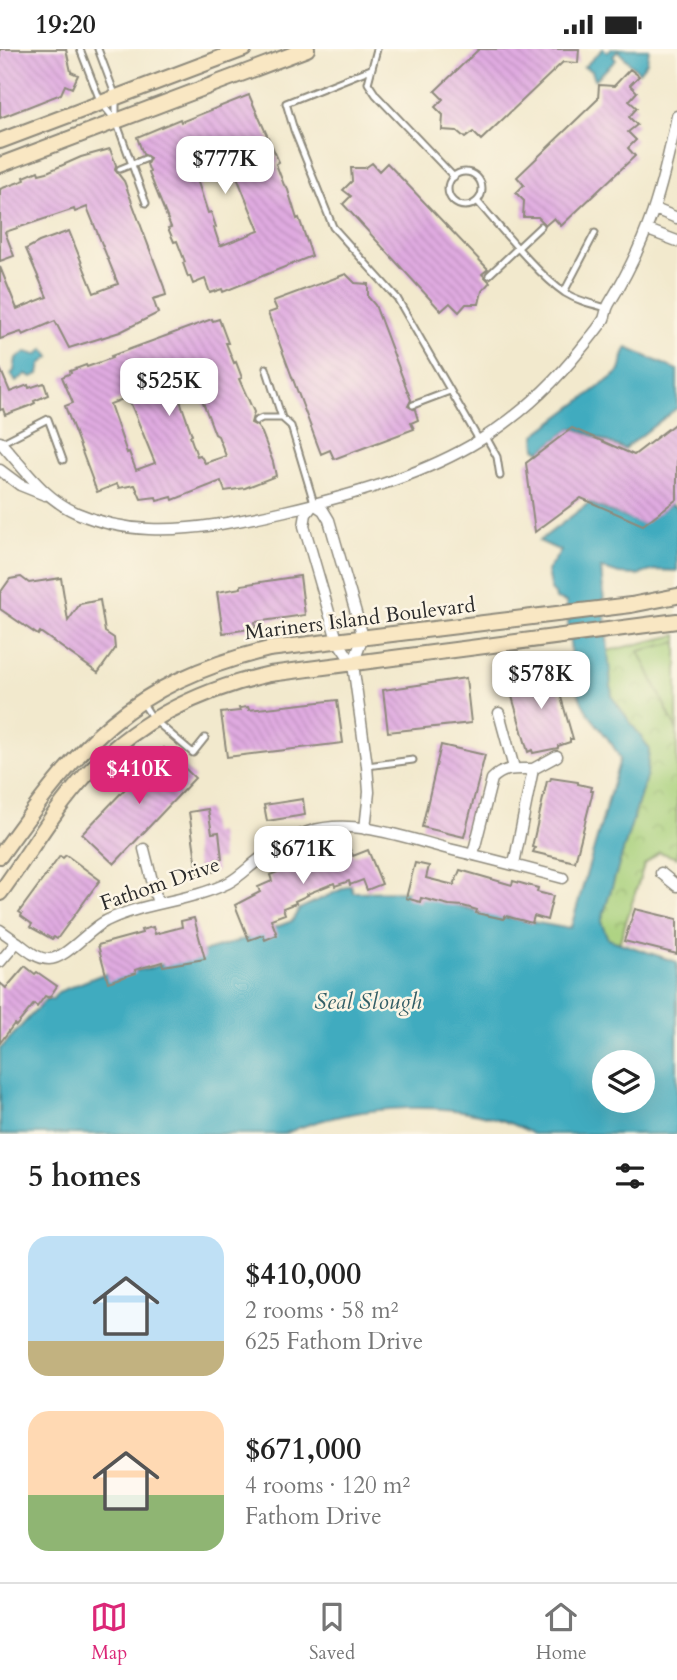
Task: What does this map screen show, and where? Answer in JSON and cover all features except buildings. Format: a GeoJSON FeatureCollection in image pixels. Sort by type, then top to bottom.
{"type":"FeatureCollection","features":[{"type":"Feature","properties":{"kind":"main road"},"geometry":{"type":"LineString","coordinates":[[0,141],[244,49]]}},
{"type":"Feature","properties":{"kind":"main road"},"geometry":{"type":"LineString","coordinates":[[0,165],[307,49]]}},
{"type":"Feature","properties":{"kind":"main road","name":"Mariners Island Boulevard"},"geometry":{"type":"LineString","coordinates":[[0,856],[71,762],[107,726],[141,700],[191,673],[234,657],[269,649],[631,605],[676,596]]}},
{"type":"Feature","properties":{"kind":"main road","name":"Mariners Island Boulevard"},"geometry":{"type":"LineString","coordinates":[[0,893],[85,777],[121,742],[153,719],[210,691],[270,674],[677,621]]}},
{"type":"Feature","properties":{"kind":"street"},"geometry":{"type":"LineString","coordinates":[[0,442],[47,495],[64,507],[100,521],[150,529],[228,524],[362,491],[424,468],[482,438],[526,406],[564,369],[597,328],[648,230],[677,116]]}},
{"type":"Feature","properties":{"kind":"street"},"geometry":{"type":"LineString","coordinates":[[655,209],[677,218]]}},
{"type":"Feature","properties":{"kind":"street"},"geometry":{"type":"LineString","coordinates":[[648,230],[677,241]]}},
{"type":"Feature","properties":{"kind":"street"},"geometry":{"type":"LineString","coordinates":[[0,470],[20,485],[47,495]]}},
{"type":"Feature","properties":{"kind":"street"},"geometry":{"type":"LineString","coordinates":[[314,504],[323,510],[329,520],[363,637],[353,663]]}},
{"type":"Feature","properties":{"kind":"street"},"geometry":{"type":"LineString","coordinates":[[314,504],[306,514],[304,526],[337,640],[353,663],[369,792],[365,829]]}},
{"type":"Feature","properties":{"kind":"street"},"geometry":{"type":"LineString","coordinates":[[499,713],[514,768]]}},
{"type":"Feature","properties":{"kind":"street"},"geometry":{"type":"LineString","coordinates":[[473,854],[492,779],[500,771],[514,768],[533,769],[557,756]]}},
{"type":"Feature","properties":{"kind":"street"},"geometry":{"type":"LineString","coordinates":[[514,865],[533,769]]}},
{"type":"Feature","properties":{"kind":"street","name":"Fathom Drive"},"geometry":{"type":"LineString","coordinates":[[0,930],[33,954],[47,960],[58,958],[88,932],[105,922],[130,911],[213,890],[231,882],[271,852],[310,832],[333,828],[365,829],[563,878]]}},
{"type":"Feature","properties":{"kind":"street"},"geometry":{"type":"LineString","coordinates":[[144,849],[158,904]]}},
{"type":"Feature","properties":{"kind":"street"},"geometry":{"type":"LineString","coordinates":[[661,873],[677,886]]}},
{"type":"Feature","properties":{"kind":"street"},"geometry":{"type":"LineString","coordinates":[[0,962],[17,942]]}},
{"type":"Feature","properties":{"kind":"lane"},"geometry":{"type":"LineString","coordinates":[[80,49],[101,103],[116,121],[146,203]]}},
{"type":"Feature","properties":{"kind":"lane"},"geometry":{"type":"LineString","coordinates":[[98,49],[116,97],[116,121]]}},
{"type":"Feature","properties":{"kind":"lane"},"geometry":{"type":"LineString","coordinates":[[377,49],[368,83],[376,95],[454,177]]}},
{"type":"Feature","properties":{"kind":"lane"},"geometry":{"type":"LineString","coordinates":[[371,69],[286,103],[294,131],[333,227],[397,298],[450,391],[498,457],[500,477]]}},
{"type":"Feature","properties":{"kind":"lane"},"geometry":{"type":"LineString","coordinates":[[120,169],[145,159]]}},
{"type":"Feature","properties":{"kind":"lane"},"geometry":{"type":"LineString","coordinates":[[470,173],[479,180],[482,191],[477,201],[462,206],[453,201],[448,186],[454,177],[470,173]]}},
{"type":"Feature","properties":{"kind":"lane"},"geometry":{"type":"LineString","coordinates":[[477,201],[545,276],[564,292],[581,302],[607,308]]}},
{"type":"Feature","properties":{"kind":"lane"},"geometry":{"type":"LineString","coordinates":[[489,275],[541,226]]}},
{"type":"Feature","properties":{"kind":"lane"},"geometry":{"type":"LineString","coordinates":[[564,292],[595,233]]}},
{"type":"Feature","properties":{"kind":"lane"},"geometry":{"type":"LineString","coordinates":[[266,368],[282,418],[291,426],[314,504]]}},
{"type":"Feature","properties":{"kind":"lane"},"geometry":{"type":"LineString","coordinates":[[413,405],[450,391]]}},
{"type":"Feature","properties":{"kind":"lane"},"geometry":{"type":"LineString","coordinates":[[256,421],[282,418]]}},
{"type":"Feature","properties":{"kind":"lane"},"geometry":{"type":"LineString","coordinates":[[0,442],[48,419],[63,460]]}},
{"type":"Feature","properties":{"kind":"lane"},"geometry":{"type":"LineString","coordinates":[[141,700],[153,719],[193,753],[205,738]]}},
{"type":"Feature","properties":{"kind":"lane"},"geometry":{"type":"LineString","coordinates":[[367,766],[412,760]]}},
{"type":"Feature","properties":{"kind":"green space"},"geometry":{"type":"Polygon","coordinates":[[[677,635],[677,858],[659,852],[644,865],[619,944],[607,939],[601,922],[647,774],[649,748],[612,697],[607,651],[677,635]]]}},
{"type":"Feature","properties":{"kind":"green space"},"geometry":{"type":"Polygon","coordinates":[[[677,642],[677,731],[639,651],[677,642]]]}},
{"type":"Feature","properties":{"kind":"water"},"geometry":{"type":"Polygon","coordinates":[[[603,49],[608,52],[611,49],[649,49],[647,62],[639,72],[618,51],[613,56],[616,60],[595,80],[592,71],[584,67],[603,49]]]}},
{"type":"Feature","properties":{"kind":"water"},"geometry":{"type":"Polygon","coordinates":[[[627,348],[677,370],[677,408],[624,449],[572,428],[541,451],[536,449],[535,435],[619,372],[627,348]]]}},
{"type":"Feature","properties":{"kind":"water"},"geometry":{"type":"Polygon","coordinates":[[[44,349],[50,357],[41,364],[39,374],[32,377],[26,374],[16,382],[11,374],[16,358],[26,352],[37,355],[44,349]]]}},
{"type":"Feature","properties":{"kind":"water","name":"Seal Slough"},"geometry":{"type":"Polygon","coordinates":[[[589,503],[643,524],[670,504],[677,507],[677,571],[655,570],[637,575],[619,574],[601,568],[612,697],[649,748],[647,774],[601,922],[608,939],[677,962],[677,1134],[533,1134],[506,1122],[475,1114],[409,1108],[342,1116],[284,1134],[0,1134],[0,1049],[47,998],[52,1000],[58,992],[103,974],[147,969],[245,939],[292,921],[299,909],[351,885],[353,892],[407,891],[484,913],[571,927],[620,759],[583,704],[576,685],[566,602],[556,599],[551,591],[547,571],[561,551],[539,541],[589,503]]]}}]}
